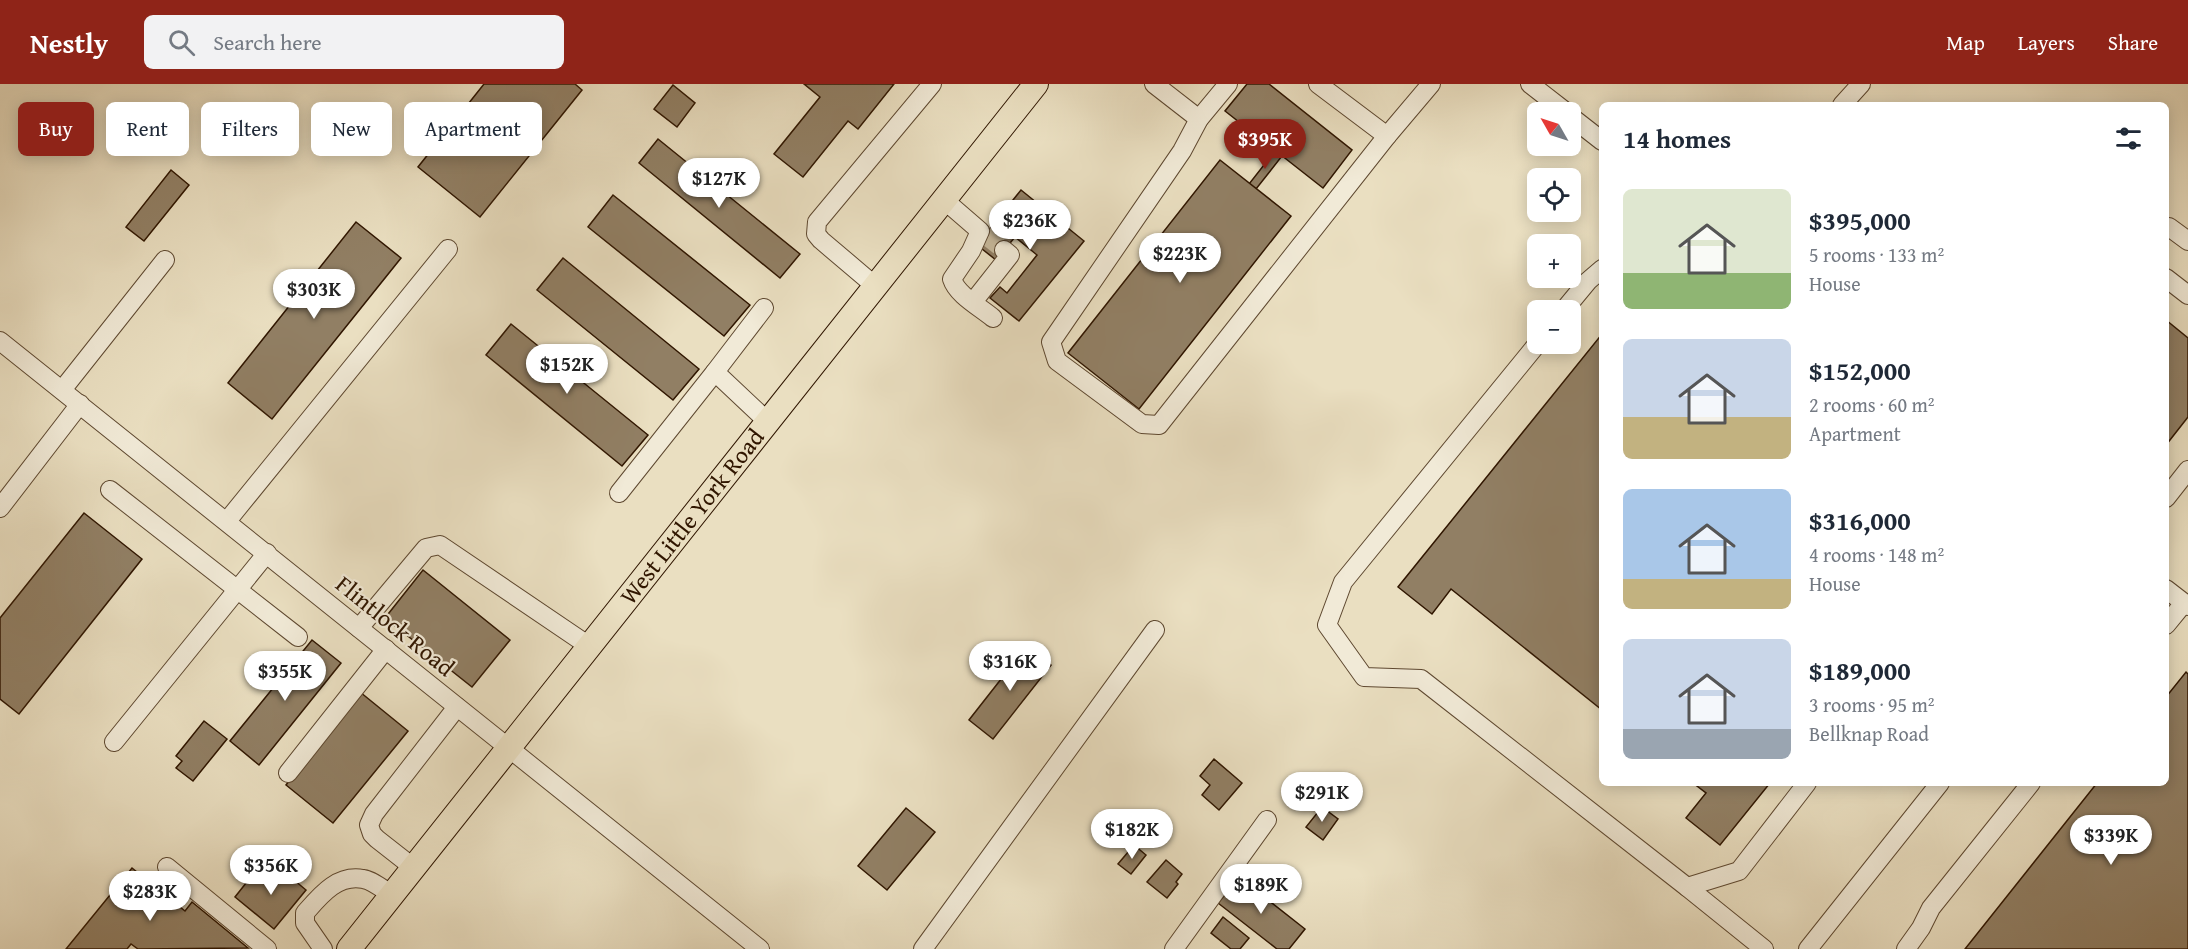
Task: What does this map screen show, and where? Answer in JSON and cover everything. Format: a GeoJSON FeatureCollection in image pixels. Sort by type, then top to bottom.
{"type":"FeatureCollection","features":[{"type":"Feature","properties":{"kind":"main road","name":"West Little York Road"},"geometry":{"type":"LineString","coordinates":[[348,949],[1036,84]]}},
{"type":"Feature","properties":{"kind":"street"},"geometry":{"type":"LineString","coordinates":[[874,285],[821,240],[816,234],[817,222],[932,84]]}},
{"type":"Feature","properties":{"kind":"street"},"geometry":{"type":"LineString","coordinates":[[1154,84],[1199,119]]}},
{"type":"Feature","properties":{"kind":"street"},"geometry":{"type":"LineString","coordinates":[[1228,84],[1199,119],[1182,151],[1051,342],[1057,362],[1142,424],[1159,425],[1386,136],[1431,84]]}},
{"type":"Feature","properties":{"kind":"street"},"geometry":{"type":"LineString","coordinates":[[1318,84],[1386,136]]}},
{"type":"Feature","properties":{"kind":"street"},"geometry":{"type":"LineString","coordinates":[[1530,84],[1553,102]]}},
{"type":"Feature","properties":{"kind":"street"},"geometry":{"type":"LineString","coordinates":[[1845,102],[1861,84]]}},
{"type":"Feature","properties":{"kind":"street"},"geometry":{"type":"LineString","coordinates":[[1581,125],[1599,139]]}},
{"type":"Feature","properties":{"kind":"street"},"geometry":{"type":"LineString","coordinates":[[944,199],[983,233],[952,279],[959,291],[993,318]]}},
{"type":"Feature","properties":{"kind":"street"},"geometry":{"type":"LineString","coordinates":[[2169,227],[2188,242]]}},
{"type":"Feature","properties":{"kind":"street"},"geometry":{"type":"LineString","coordinates":[[227,521],[448,249]]}},
{"type":"Feature","properties":{"kind":"street"},"geometry":{"type":"LineString","coordinates":[[973,302],[1010,255],[1004,250]]}},
{"type":"Feature","properties":{"kind":"street"},"geometry":{"type":"LineString","coordinates":[[62,390],[165,260]]}},
{"type":"Feature","properties":{"kind":"street"},"geometry":{"type":"LineString","coordinates":[[1572,300],[1599,272]]}},
{"type":"Feature","properties":{"kind":"street"},"geometry":{"type":"LineString","coordinates":[[2169,280],[2188,295]]}},
{"type":"Feature","properties":{"kind":"street"},"geometry":{"type":"LineString","coordinates":[[619,493],[764,308]]}},
{"type":"Feature","properties":{"kind":"street","name":"Flintlock Road"},"geometry":{"type":"LineString","coordinates":[[0,341],[760,949]]}},
{"type":"Feature","properties":{"kind":"street"},"geometry":{"type":"LineString","coordinates":[[1529,354],[1343,582],[1327,625],[1364,677],[1421,679],[1764,949]]}},
{"type":"Feature","properties":{"kind":"street"},"geometry":{"type":"LineString","coordinates":[[715,372],[767,421]]}},
{"type":"Feature","properties":{"kind":"street"},"geometry":{"type":"LineString","coordinates":[[0,508],[80,404]]}},
{"type":"Feature","properties":{"kind":"street"},"geometry":{"type":"LineString","coordinates":[[2169,494],[2188,470]]}},
{"type":"Feature","properties":{"kind":"street"},"geometry":{"type":"LineString","coordinates":[[110,490],[298,638]]}},
{"type":"Feature","properties":{"kind":"street"},"geometry":{"type":"LineString","coordinates":[[359,628],[426,548],[440,545],[589,646]]}},
{"type":"Feature","properties":{"kind":"street"},"geometry":{"type":"LineString","coordinates":[[114,742],[267,553]]}},
{"type":"Feature","properties":{"kind":"street"},"geometry":{"type":"LineString","coordinates":[[2169,591],[2186,605],[2169,622]]}},
{"type":"Feature","properties":{"kind":"street"},"geometry":{"type":"LineString","coordinates":[[923,949],[1155,630]]}},
{"type":"Feature","properties":{"kind":"street"},"geometry":{"type":"LineString","coordinates":[[288,773],[386,649]]}},
{"type":"Feature","properties":{"kind":"street"},"geometry":{"type":"LineString","coordinates":[[414,868],[377,839],[372,834],[369,825],[374,814],[457,707]]}},
{"type":"Feature","properties":{"kind":"street"},"geometry":{"type":"LineString","coordinates":[[1687,887],[1738,871],[1805,786]]}},
{"type":"Feature","properties":{"kind":"street"},"geometry":{"type":"LineString","coordinates":[[1808,949],[1938,786]]}},
{"type":"Feature","properties":{"kind":"street"},"geometry":{"type":"LineString","coordinates":[[1906,949],[1921,928],[1931,908],[2029,786]]}},
{"type":"Feature","properties":{"kind":"street"},"geometry":{"type":"LineString","coordinates":[[1174,949],[1267,820]]}},
{"type":"Feature","properties":{"kind":"street"},"geometry":{"type":"LineString","coordinates":[[167,867],[267,949]]}},
{"type":"Feature","properties":{"kind":"street"},"geometry":{"type":"LineString","coordinates":[[323,949],[305,923],[305,913],[325,889],[345,879],[364,878],[392,896]]}},
{"type":"Feature","properties":{"kind":"building"},"geometry":{"type":"Polygon","coordinates":[[[484,84],[575,84],[582,90],[542,140],[542,102],[470,102],[484,84]]]}},
{"type":"Feature","properties":{"kind":"building"},"geometry":{"type":"Polygon","coordinates":[[[804,84],[894,84],[858,129],[848,121],[803,177],[774,154],[820,97],[804,84]]]}},
{"type":"Feature","properties":{"kind":"building"},"geometry":{"type":"Polygon","coordinates":[[[1247,84],[1269,84],[1352,150],[1323,188],[1225,111],[1247,84]]]}},
{"type":"Feature","properties":{"kind":"building"},"geometry":{"type":"Polygon","coordinates":[[[673,85],[695,103],[677,127],[654,109],[673,85]]]}},
{"type":"Feature","properties":{"kind":"building"},"geometry":{"type":"Polygon","coordinates":[[[658,139],[800,254],[780,278],[639,163],[658,139]]]}},
{"type":"Feature","properties":{"kind":"building"},"geometry":{"type":"Polygon","coordinates":[[[1275,151],[1282,156],[1256,189],[1249,184],[1275,151]]]}},
{"type":"Feature","properties":{"kind":"building"},"geometry":{"type":"Polygon","coordinates":[[[427,156],[529,156],[480,217],[418,167],[427,156]]]}},
{"type":"Feature","properties":{"kind":"building"},"geometry":{"type":"Polygon","coordinates":[[[1220,160],[1291,216],[1139,409],[1068,353],[1220,160]]]}},
{"type":"Feature","properties":{"kind":"building"},"geometry":{"type":"Polygon","coordinates":[[[171,170],[189,185],[144,241],[126,227],[171,170]]]}},
{"type":"Feature","properties":{"kind":"building"},"geometry":{"type":"Polygon","coordinates":[[[1021,190],[1084,241],[1019,321],[990,298],[1000,287],[1007,293],[1037,255],[1015,237],[996,260],[977,245],[1021,190]]]}},
{"type":"Feature","properties":{"kind":"building"},"geometry":{"type":"Polygon","coordinates":[[[613,195],[750,305],[724,336],[588,227],[613,195]]]}},
{"type":"Feature","properties":{"kind":"building"},"geometry":{"type":"Polygon","coordinates":[[[356,222],[401,258],[272,419],[228,383],[356,222]]]}},
{"type":"Feature","properties":{"kind":"building"},"geometry":{"type":"Polygon","coordinates":[[[563,258],[699,369],[673,400],[537,290],[563,258]]]}},
{"type":"Feature","properties":{"kind":"building"},"geometry":{"type":"Polygon","coordinates":[[[2169,322],[2188,338],[2188,417],[2169,441],[2169,322]]]}},
{"type":"Feature","properties":{"kind":"building"},"geometry":{"type":"Polygon","coordinates":[[[511,324],[648,435],[622,466],[486,355],[511,324]]]}},
{"type":"Feature","properties":{"kind":"building"},"geometry":{"type":"Polygon","coordinates":[[[1599,338],[1599,708],[1451,589],[1432,614],[1398,587],[1599,338]]]}},
{"type":"Feature","properties":{"kind":"building"},"geometry":{"type":"Polygon","coordinates":[[[84,513],[142,559],[19,714],[0,699],[0,618],[84,513]]]}},
{"type":"Feature","properties":{"kind":"building"},"geometry":{"type":"Polygon","coordinates":[[[423,570],[510,640],[472,687],[385,618],[423,570]]]}},
{"type":"Feature","properties":{"kind":"building"},"geometry":{"type":"Polygon","coordinates":[[[312,640],[341,663],[259,765],[230,741],[312,640]]]}},
{"type":"Feature","properties":{"kind":"building"},"geometry":{"type":"Polygon","coordinates":[[[1027,646],[1051,665],[993,739],[969,720],[1027,646]]]}},
{"type":"Feature","properties":{"kind":"building"},"geometry":{"type":"Polygon","coordinates":[[[2186,672],[2188,674],[2188,949],[1965,949],[2095,786],[2169,786],[2169,693],[2186,672]]]}},
{"type":"Feature","properties":{"kind":"building"},"geometry":{"type":"Polygon","coordinates":[[[360,692],[408,731],[333,823],[286,785],[360,692]]]}},
{"type":"Feature","properties":{"kind":"building"},"geometry":{"type":"Polygon","coordinates":[[[204,721],[227,739],[193,781],[176,768],[182,761],[176,756],[204,721]]]}},
{"type":"Feature","properties":{"kind":"building"},"geometry":{"type":"Polygon","coordinates":[[[1214,759],[1242,783],[1219,810],[1202,795],[1210,785],[1200,776],[1214,759]]]}},
{"type":"Feature","properties":{"kind":"building"},"geometry":{"type":"Polygon","coordinates":[[[1697,786],[1768,786],[1720,845],[1686,818],[1706,793],[1697,786]]]}},
{"type":"Feature","properties":{"kind":"building"},"geometry":{"type":"Polygon","coordinates":[[[1322,807],[1338,819],[1323,840],[1306,827],[1322,807]]]}},
{"type":"Feature","properties":{"kind":"building"},"geometry":{"type":"Polygon","coordinates":[[[906,808],[935,832],[887,890],[858,866],[906,808]]]}},
{"type":"Feature","properties":{"kind":"building"},"geometry":{"type":"Polygon","coordinates":[[[1134,845],[1146,855],[1131,874],[1118,864],[1134,845]]]}},
{"type":"Feature","properties":{"kind":"building"},"geometry":{"type":"Polygon","coordinates":[[[1166,860],[1182,874],[1176,882],[1178,884],[1167,898],[1147,882],[1166,860]]]}},
{"type":"Feature","properties":{"kind":"building"},"geometry":{"type":"Polygon","coordinates":[[[276,865],[306,890],[274,929],[235,897],[254,873],[264,881],[276,865]]]}},
{"type":"Feature","properties":{"kind":"building"},"geometry":{"type":"Polygon","coordinates":[[[132,868],[185,911],[192,902],[248,948],[138,949],[131,944],[127,949],[66,949],[132,868]]]}},
{"type":"Feature","properties":{"kind":"building"},"geometry":{"type":"Polygon","coordinates":[[[1239,877],[1305,929],[1289,949],[1277,949],[1218,903],[1239,877]]]}},
{"type":"Feature","properties":{"kind":"building"},"geometry":{"type":"Polygon","coordinates":[[[1223,917],[1249,938],[1240,949],[1231,949],[1211,933],[1223,917]]]}},
{"type":"Feature","properties":{"kind":"tunnel"},"geometry":{"type":"LineString","coordinates":[[985,235],[1004,250]]}}]}
